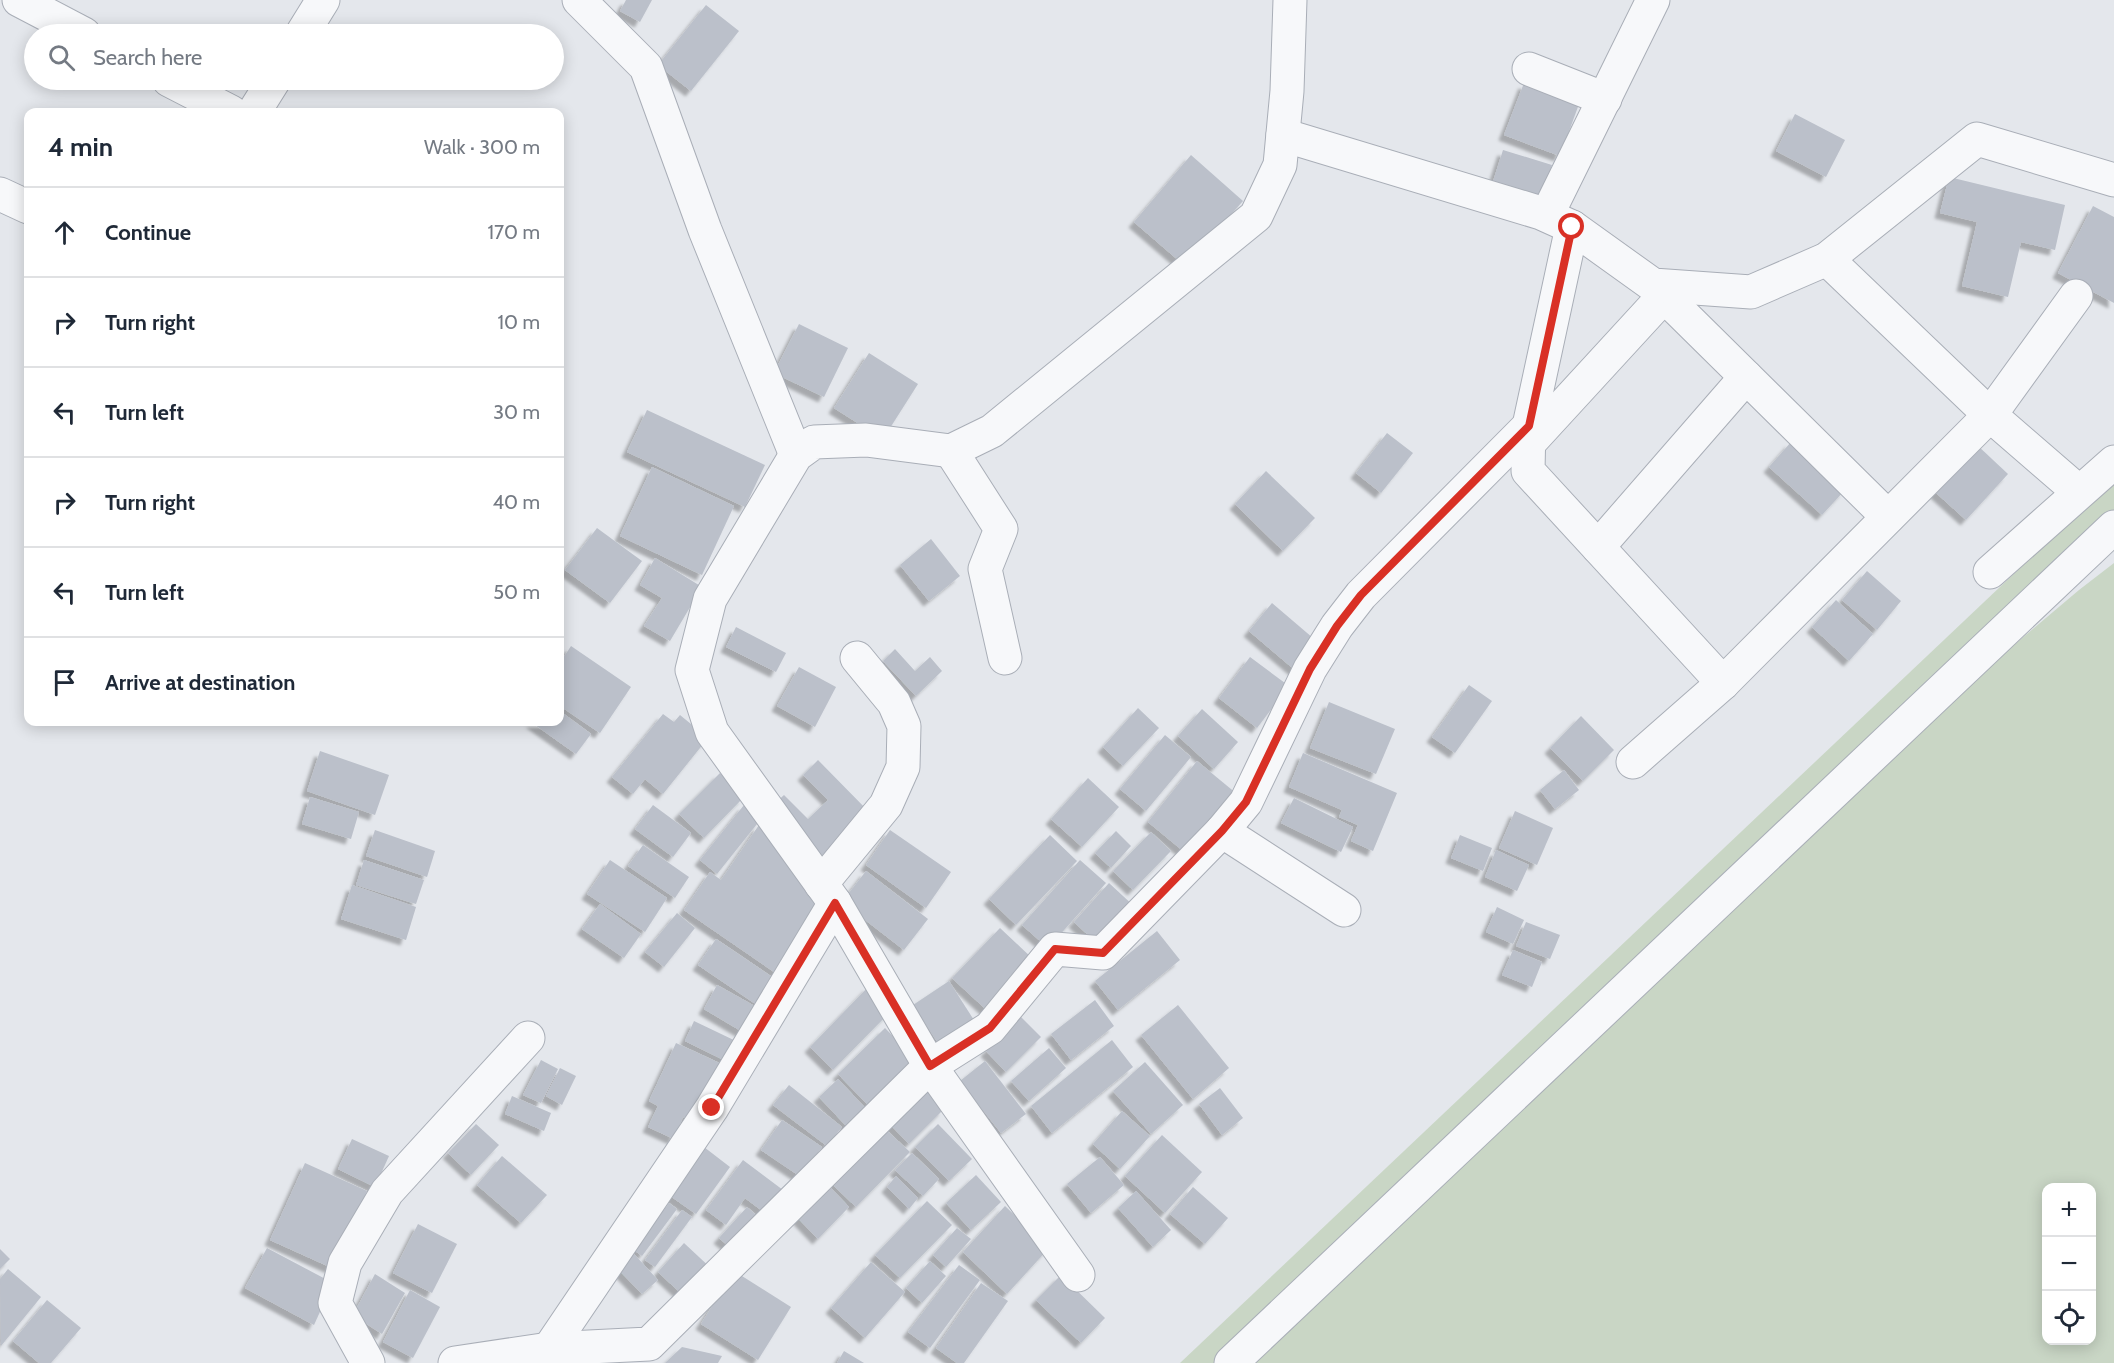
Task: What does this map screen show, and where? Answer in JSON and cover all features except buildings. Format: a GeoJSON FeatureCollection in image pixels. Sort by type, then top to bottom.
{"type":"FeatureCollection","features":[{"type":"Feature","properties":{"kind":"street"},"geometry":{"type":"LineString","coordinates":[[19,0],[65,24]]}},
{"type":"Feature","properties":{"kind":"street"},"geometry":{"type":"LineString","coordinates":[[308,24],[323,0]]}},
{"type":"Feature","properties":{"kind":"street"},"geometry":{"type":"LineString","coordinates":[[579,0],[646,67],[705,230],[779,416],[805,448]]}},
{"type":"Feature","properties":{"kind":"street"},"geometry":{"type":"LineString","coordinates":[[805,448],[866,440],[951,451],[992,431],[1256,216],[1280,165],[1287,91],[1290,0]]}},
{"type":"Feature","properties":{"kind":"street"},"geometry":{"type":"LineString","coordinates":[[1653,0],[1605,99],[1559,221],[1529,435],[1528,471],[1724,682]]}},
{"type":"Feature","properties":{"kind":"street"},"geometry":{"type":"LineString","coordinates":[[1529,69],[1605,99]]}},
{"type":"Feature","properties":{"kind":"street"},"geometry":{"type":"LineString","coordinates":[[188,90],[223,108]]}},
{"type":"Feature","properties":{"kind":"street"},"geometry":{"type":"LineString","coordinates":[[256,108],[268,90]]}},
{"type":"Feature","properties":{"kind":"street"},"geometry":{"type":"LineString","coordinates":[[1283,135],[1559,221],[1658,290],[1888,517]]}},
{"type":"Feature","properties":{"kind":"street"},"geometry":{"type":"LineString","coordinates":[[455,1363],[555,1356],[649,1344],[930,1066],[990,1028],[1055,949],[1103,953],[1222,831],[1246,802],[1310,669],[1337,626],[1361,595],[1529,435],[1658,290],[1752,292],[1827,259],[1977,139],[2114,180]]}},
{"type":"Feature","properties":{"kind":"street"},"geometry":{"type":"LineString","coordinates":[[0,194],[24,205]]}},
{"type":"Feature","properties":{"kind":"street"},"geometry":{"type":"LineString","coordinates":[[1827,259],[1990,415],[2079,492]]}},
{"type":"Feature","properties":{"kind":"street"},"geometry":{"type":"LineString","coordinates":[[1633,762],[1724,682],[1990,415],[2076,296]]}},
{"type":"Feature","properties":{"kind":"street"},"geometry":{"type":"LineString","coordinates":[[1598,547],[1746,377]]}},
{"type":"Feature","properties":{"kind":"street"},"geometry":{"type":"LineString","coordinates":[[805,448],[710,599],[692,670],[712,732],[828,894],[930,1066],[1078,1275]]}},
{"type":"Feature","properties":{"kind":"street"},"geometry":{"type":"LineString","coordinates":[[951,451],[1001,529],[985,569],[1005,658]]}},
{"type":"Feature","properties":{"kind":"street"},"geometry":{"type":"LineString","coordinates":[[1990,572],[2114,462]]}},
{"type":"Feature","properties":{"kind":"street"},"geometry":{"type":"LineString","coordinates":[[1231,1363],[2114,527]]}},
{"type":"Feature","properties":{"kind":"street"},"geometry":{"type":"LineString","coordinates":[[555,1356],[712,1108],[828,894],[886,805],[903,766],[904,726],[894,703],[857,658]]}},
{"type":"Feature","properties":{"kind":"street"},"geometry":{"type":"LineString","coordinates":[[1222,831],[1344,910]]}},
{"type":"Feature","properties":{"kind":"street"},"geometry":{"type":"LineString","coordinates":[[369,1363],[335,1303],[345,1263],[387,1192],[528,1038]]}},
{"type":"Feature","properties":{"kind":"green space"},"geometry":{"type":"Polygon","coordinates":[[[2114,479],[2114,512],[1214,1363],[1180,1363],[2114,479]]]}},
{"type":"Feature","properties":{"kind":"green space"},"geometry":{"type":"Polygon","coordinates":[[[2114,563],[2114,1363],[1253,1363],[2002,655],[2114,563]]]}},
{"type":"Feature","properties":{"kind":"route"},"geometry":{"type":"LineString","coordinates":[[712,1108],[835,903],[930,1066],[990,1028],[1055,949],[1103,953],[1222,831],[1246,802],[1310,669],[1337,626],[1361,595],[1529,426],[1572,227]]}}]}
